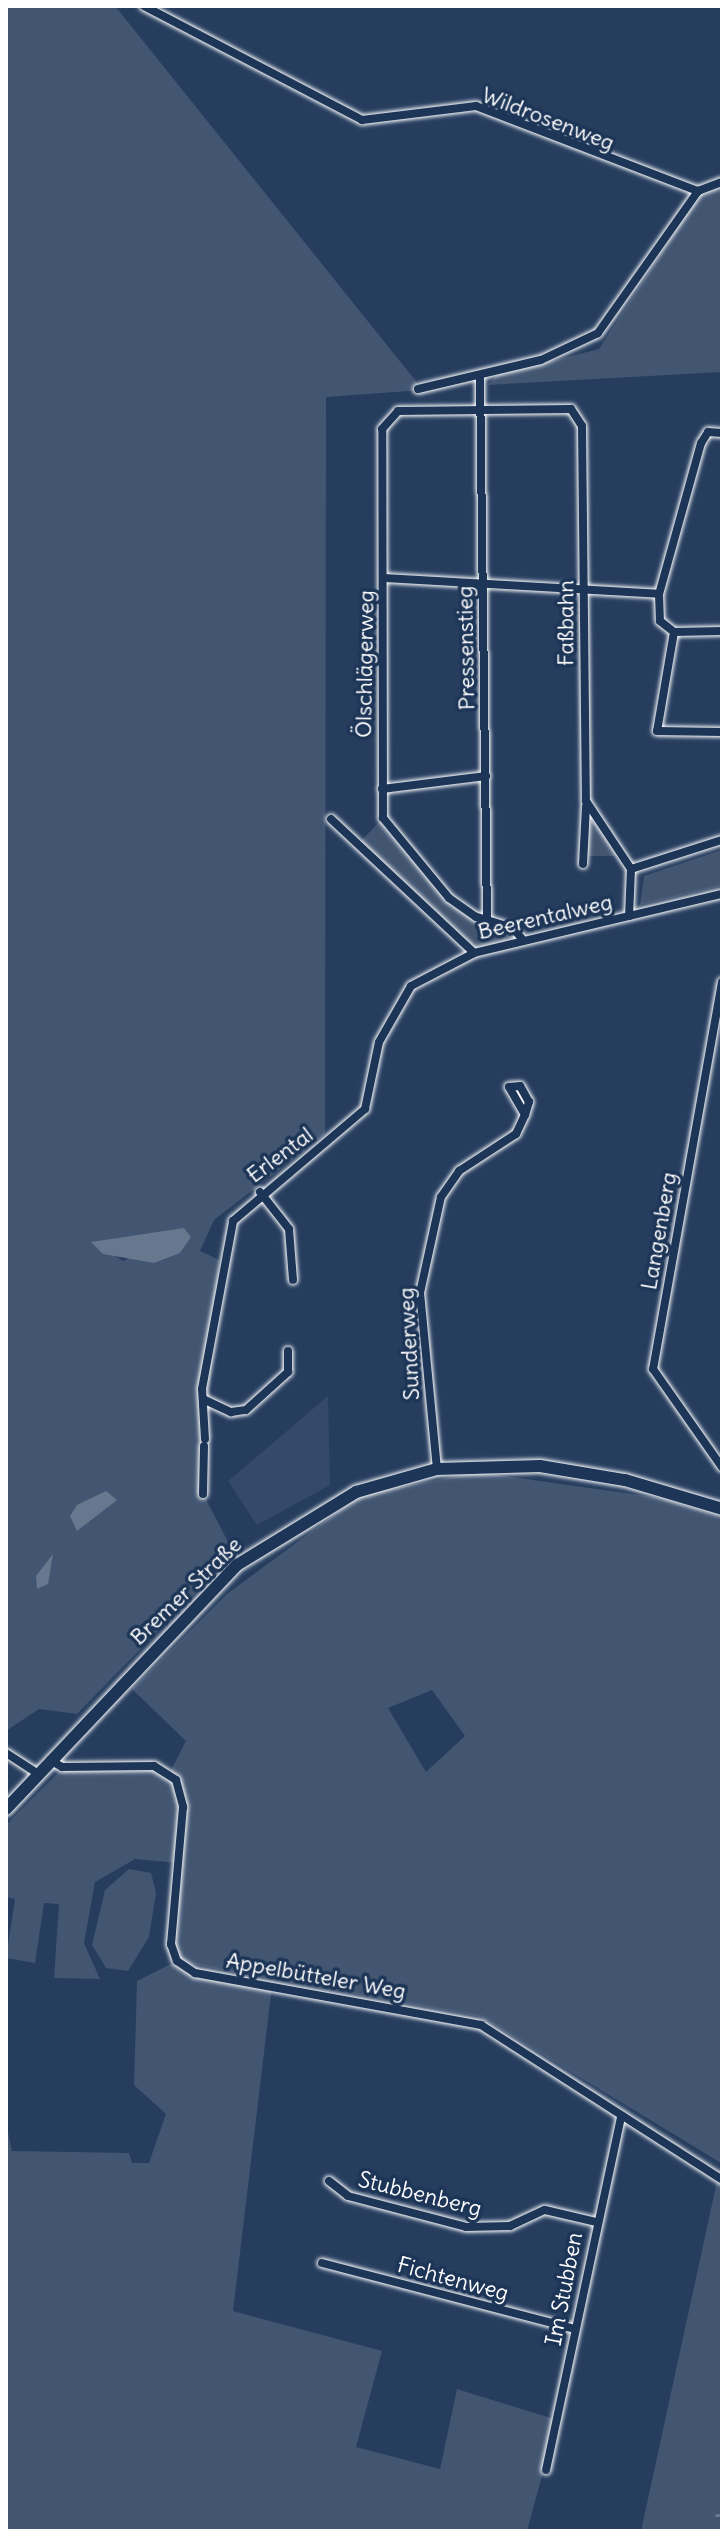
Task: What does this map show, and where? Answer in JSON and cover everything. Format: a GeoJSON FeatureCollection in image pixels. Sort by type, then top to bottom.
{"type":"FeatureCollection","features":[{"type":"Feature","properties":{"kind":"main road","name":"Bremer Straße"},"geometry":{"type":"LineString","coordinates":[[6,1809],[237,1565],[323,1508],[437,1469],[554,1468],[721,1505]]}},
{"type":"Feature","properties":{"kind":"street","name":"Wildrosenweg"},"geometry":{"type":"LineString","coordinates":[[144,6],[362,120],[476,106],[698,191]]}},
{"type":"Feature","properties":{"kind":"street"},"geometry":{"type":"LineString","coordinates":[[418,389],[541,360],[598,333],[698,191],[722,182]]}},
{"type":"Feature","properties":{"kind":"street","name":"Pressenstieg"},"geometry":{"type":"LineString","coordinates":[[480,375],[487,921]]}},
{"type":"Feature","properties":{"kind":"street","name":"Ölschlägerweg"},"geometry":{"type":"LineString","coordinates":[[481,408],[387,415],[382,789],[391,833],[449,898],[487,921],[513,928],[523,940]]}},
{"type":"Feature","properties":{"kind":"street","name":"Faßbahn"},"geometry":{"type":"LineString","coordinates":[[481,408],[571,409],[582,426],[586,801],[583,864]]}},
{"type":"Feature","properties":{"kind":"street"},"geometry":{"type":"LineString","coordinates":[[722,433],[708,432],[701,443],[659,594],[660,621],[674,632],[722,631]]}},
{"type":"Feature","properties":{"kind":"street"},"geometry":{"type":"LineString","coordinates":[[384,578],[659,594]]}},
{"type":"Feature","properties":{"kind":"street"},"geometry":{"type":"LineString","coordinates":[[674,632],[657,731],[722,732]]}},
{"type":"Feature","properties":{"kind":"street"},"geometry":{"type":"LineString","coordinates":[[382,789],[486,776]]}},
{"type":"Feature","properties":{"kind":"street"},"geometry":{"type":"LineString","coordinates":[[586,801],[631,869],[629,916]]}},
{"type":"Feature","properties":{"kind":"street","name":"Beerentalweg"},"geometry":{"type":"LineString","coordinates":[[331,819],[474,953],[722,894]]}},
{"type":"Feature","properties":{"kind":"street"},"geometry":{"type":"LineString","coordinates":[[631,869],[722,840]]}},
{"type":"Feature","properties":{"kind":"street","name":"Erlental"},"geometry":{"type":"LineString","coordinates":[[203,1494],[205,1400],[228,1233],[260,1192],[365,1109],[379,1042],[411,986],[474,953]]}},
{"type":"Feature","properties":{"kind":"street","name":"Langenberg"},"geometry":{"type":"LineString","coordinates":[[722,982],[653,1369],[722,1467]]}},
{"type":"Feature","properties":{"kind":"street","name":"Sunderweg"},"geometry":{"type":"LineString","coordinates":[[437,1469],[420,1293],[441,1197],[459,1171],[516,1134],[525,1115]]}},
{"type":"Feature","properties":{"kind":"street"},"geometry":{"type":"LineString","coordinates":[[260,1192],[289,1229],[293,1280]]}},
{"type":"Feature","properties":{"kind":"street"},"geometry":{"type":"LineString","coordinates":[[205,1400],[246,1410],[288,1372],[288,1351]]}},
{"type":"Feature","properties":{"kind":"street"},"geometry":{"type":"LineString","coordinates":[[6,1753],[38,1774]]}},
{"type":"Feature","properties":{"kind":"street","name":"Appelbütteler Weg"},"geometry":{"type":"LineString","coordinates":[[50,1760],[62,1767],[154,1766],[176,1780],[183,1807],[171,1944],[177,1961],[195,1973],[481,2025],[722,2180]]}},
{"type":"Feature","properties":{"kind":"street","name":"Im Stubben"},"geometry":{"type":"LineString","coordinates":[[546,2470],[596,2222],[621,2116]]}},
{"type":"Feature","properties":{"kind":"street","name":"Stubbenberg"},"geometry":{"type":"LineString","coordinates":[[329,2181],[348,2196],[466,2227],[510,2226],[545,2210],[596,2222]]}},
{"type":"Feature","properties":{"kind":"street","name":"Fichtenweg"},"geometry":{"type":"LineString","coordinates":[[322,2263],[575,2329]]}},
{"type":"Feature","properties":{"kind":"shaded area"},"geometry":{"type":"Polygon","coordinates":[[[6,6],[115,6],[423,390],[326,397],[325,1134],[214,1220],[200,1251],[219,1260],[203,1494],[234,1553],[77,1714],[39,1709],[6,1731],[6,6]],[[184,1228],[167,1235],[93,1242],[123,1261],[184,1228]]]}},
{"type":"Feature","properties":{"kind":"shaded area"},"geometry":{"type":"Polygon","coordinates":[[[722,188],[722,372],[487,385],[497,375],[599,349],[699,195],[722,188]]]}},
{"type":"Feature","properties":{"kind":"shaded area"},"geometry":{"type":"Polygon","coordinates":[[[383,818],[464,911],[513,928],[511,939],[474,953],[358,844],[383,818]]]}},
{"type":"Feature","properties":{"kind":"shaded area"},"geometry":{"type":"Polygon","coordinates":[[[585,821],[598,822],[623,856],[584,856],[585,821]]]}},
{"type":"Feature","properties":{"kind":"shaded area"},"geometry":{"type":"Polygon","coordinates":[[[722,850],[722,886],[640,905],[644,876],[722,850]]]}},
{"type":"Feature","properties":{"kind":"shaded area"},"geometry":{"type":"Polygon","coordinates":[[[184,1228],[191,1237],[180,1253],[154,1263],[103,1254],[91,1242],[184,1228]]]}},
{"type":"Feature","properties":{"kind":"shaded area"},"geometry":{"type":"Polygon","coordinates":[[[328,1396],[330,1485],[257,1525],[228,1481],[328,1396]]]}},
{"type":"Feature","properties":{"kind":"shaded area"},"geometry":{"type":"Polygon","coordinates":[[[477,1472],[660,1498],[722,1517],[722,2531],[641,2531],[721,2163],[481,2017],[180,1962],[195,1973],[272,1986],[233,2311],[382,2351],[356,2447],[440,2469],[457,2389],[557,2420],[527,2531],[6,2531],[6,2123],[12,2151],[129,2153],[132,2163],[149,2163],[166,2114],[134,2085],[137,1981],[177,1961],[171,1944],[178,1863],[135,1859],[95,1882],[84,1943],[100,1979],[54,1978],[59,1904],[44,1903],[35,1963],[6,1958],[15,1899],[6,1897],[6,1825],[66,1765],[142,1764],[170,1772],[186,1741],[132,1689],[227,1594],[361,1495],[477,1472]],[[432,1690],[388,1708],[426,1772],[465,1736],[432,1690]]]}},
{"type":"Feature","properties":{"kind":"shaded area"},"geometry":{"type":"Polygon","coordinates":[[[106,1491],[117,1500],[77,1531],[70,1516],[77,1505],[106,1491]]]}},
{"type":"Feature","properties":{"kind":"shaded area"},"geometry":{"type":"Polygon","coordinates":[[[53,1554],[48,1584],[37,1589],[36,1576],[53,1554]]]}},
{"type":"Feature","properties":{"kind":"shaded area"},"geometry":{"type":"Polygon","coordinates":[[[129,1869],[151,1873],[156,1893],[149,1937],[128,1971],[106,1968],[92,1945],[105,1890],[129,1869]]]}},
{"type":"Feature","properties":{"kind":"waterway"},"geometry":{"type":"LineString","coordinates":[[716,2515],[722,2515]]}}]}
